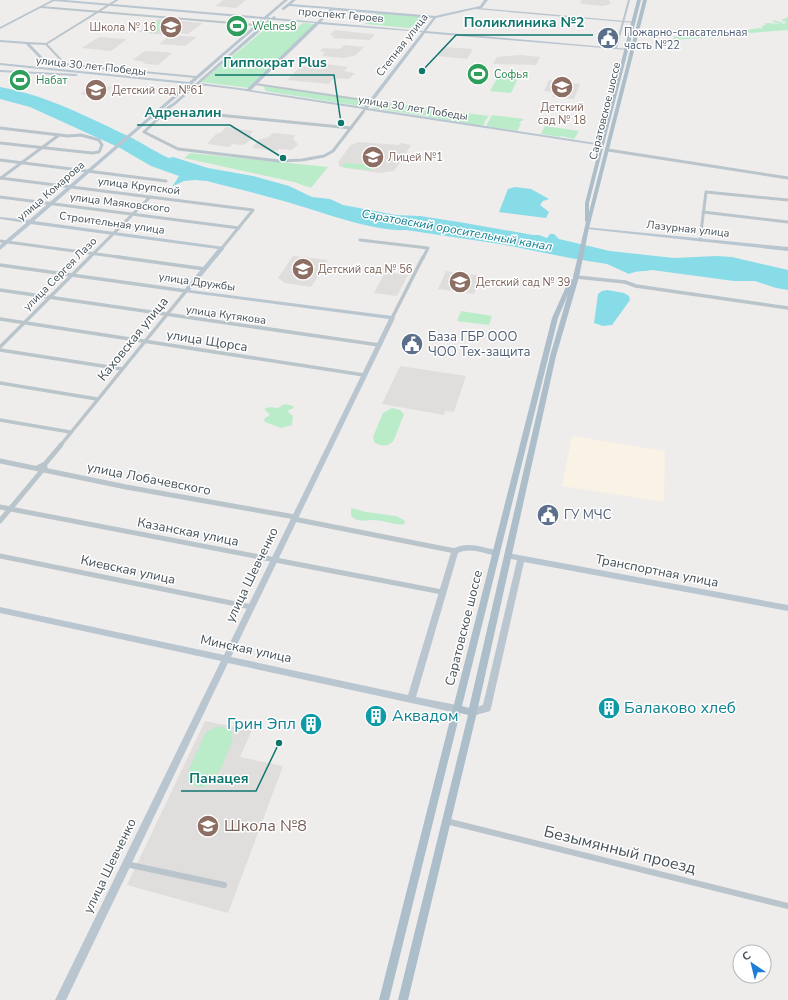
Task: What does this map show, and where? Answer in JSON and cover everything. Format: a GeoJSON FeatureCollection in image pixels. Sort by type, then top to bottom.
{"type":"FeatureCollection","features":[{"type":"Feature","properties":{"kind":"main road","name":"проспект Героев"},"geometry":{"type":"LineString","coordinates":[[54,0],[627,49]]}},
{"type":"Feature","properties":{"kind":"main road"},"geometry":{"type":"LineString","coordinates":[[0,28],[54,0]]}},
{"type":"Feature","properties":{"kind":"main road"},"geometry":{"type":"LineString","coordinates":[[135,131],[155,112],[286,0]]}},
{"type":"Feature","properties":{"kind":"main road"},"geometry":{"type":"LineString","coordinates":[[135,131],[170,108],[294,0]]}},
{"type":"Feature","properties":{"kind":"main road"},"geometry":{"type":"LineString","coordinates":[[482,8],[486,0]]}},
{"type":"Feature","properties":{"kind":"main road","name":"Саратовское шоссе"},"geometry":{"type":"LineString","coordinates":[[589,215],[587,203],[639,0]]}},
{"type":"Feature","properties":{"kind":"main road","name":"Саратовское шоссе"},"geometry":{"type":"LineString","coordinates":[[384,1000],[555,318],[564,306],[576,277],[589,215],[608,148],[645,0]]}},
{"type":"Feature","properties":{"kind":"main road"},"geometry":{"type":"LineString","coordinates":[[288,5],[435,17]]}},
{"type":"Feature","properties":{"kind":"main road"},"geometry":{"type":"LineString","coordinates":[[248,91],[333,8]]}},
{"type":"Feature","properties":{"kind":"main road","name":"Степная улица"},"geometry":{"type":"LineString","coordinates":[[365,109],[435,17],[482,8],[634,22]]}},
{"type":"Feature","properties":{"kind":"main road"},"geometry":{"type":"LineString","coordinates":[[275,10],[280,12]]}},
{"type":"Feature","properties":{"kind":"main road"},"geometry":{"type":"LineString","coordinates":[[634,22],[640,22]]}},
{"type":"Feature","properties":{"kind":"main road"},"geometry":{"type":"LineString","coordinates":[[255,27],[261,29]]}},
{"type":"Feature","properties":{"kind":"main road"},"geometry":{"type":"LineString","coordinates":[[629,39],[636,40]]}},
{"type":"Feature","properties":{"kind":"main road","name":"улица 30 лет Победы"},"geometry":{"type":"LineString","coordinates":[[0,41],[27,43],[46,63],[66,70]]}},
{"type":"Feature","properties":{"kind":"main road"},"geometry":{"type":"LineString","coordinates":[[624,57],[631,58]]}},
{"type":"Feature","properties":{"kind":"main road","name":"улица 30 лет Победы"},"geometry":{"type":"LineString","coordinates":[[0,65],[66,70],[96,75],[248,91],[608,148]]}},
{"type":"Feature","properties":{"kind":"main road"},"geometry":{"type":"LineString","coordinates":[[209,66],[216,68]]}},
{"type":"Feature","properties":{"kind":"main road"},"geometry":{"type":"LineString","coordinates":[[56,75],[65,74],[66,70],[188,84]]}},
{"type":"Feature","properties":{"kind":"main road","name":"улица 30 лет Победы"},"geometry":{"type":"LineString","coordinates":[[0,71],[56,75],[96,75]]}},
{"type":"Feature","properties":{"kind":"main road"},"geometry":{"type":"LineString","coordinates":[[202,72],[210,73]]}},
{"type":"Feature","properties":{"kind":"main road"},"geometry":{"type":"LineString","coordinates":[[612,108],[618,108]]}},
{"type":"Feature","properties":{"kind":"main road"},"geometry":{"type":"LineString","coordinates":[[155,112],[162,113]]}},
{"type":"Feature","properties":{"kind":"main road","name":"улица Комарова"},"geometry":{"type":"LineString","coordinates":[[0,248],[135,131]]}},
{"type":"Feature","properties":{"kind":"main road","name":"Строительная улица"},"geometry":{"type":"LineString","coordinates":[[0,218],[222,248]]}},
{"type":"Feature","properties":{"kind":"main road","name":"Лазурная улица"},"geometry":{"type":"LineString","coordinates":[[586,228],[788,249]]}},
{"type":"Feature","properties":{"kind":"main road","name":"Каховская улица"},"geometry":{"type":"LineString","coordinates":[[186,291],[222,248]]}},
{"type":"Feature","properties":{"kind":"main road","name":"Саратовское шоссе"},"geometry":{"type":"LineString","coordinates":[[403,1000],[473,712],[564,306],[578,265]]}},
{"type":"Feature","properties":{"kind":"main road","name":"улица Дружбы"},"geometry":{"type":"LineString","coordinates":[[186,291],[392,318]]}},
{"type":"Feature","properties":{"kind":"main road","name":"улица Шевченко"},"geometry":{"type":"LineString","coordinates":[[60,1000],[392,318]]}},
{"type":"Feature","properties":{"kind":"main road"},"geometry":{"type":"LineString","coordinates":[[411,699],[455,551],[468,547],[508,556]]}},
{"type":"Feature","properties":{"kind":"main road","name":"Транспортная улица"},"geometry":{"type":"LineString","coordinates":[[508,556],[788,608]]}},
{"type":"Feature","properties":{"kind":"main road","name":"Минская улица"},"geometry":{"type":"LineString","coordinates":[[0,610],[473,712],[487,708],[521,558]]}},
{"type":"Feature","properties":{"kind":"street"},"geometry":{"type":"LineString","coordinates":[[27,43],[46,44],[117,0]]}},
{"type":"Feature","properties":{"kind":"street"},"geometry":{"type":"LineString","coordinates":[[616,48],[629,0]]}},
{"type":"Feature","properties":{"kind":"street"},"geometry":{"type":"LineString","coordinates":[[41,7],[255,27]]}},
{"type":"Feature","properties":{"kind":"street"},"geometry":{"type":"LineString","coordinates":[[46,44],[64,63],[69,65],[196,77]]}},
{"type":"Feature","properties":{"kind":"street"},"geometry":{"type":"LineString","coordinates":[[255,84],[370,102]]}},
{"type":"Feature","properties":{"kind":"street"},"geometry":{"type":"LineString","coordinates":[[170,108],[144,132],[178,148],[279,161],[302,160],[324,156],[339,145],[365,109]]}},
{"type":"Feature","properties":{"kind":"street"},"geometry":{"type":"LineString","coordinates":[[221,112],[330,124],[334,126]]}},
{"type":"Feature","properties":{"kind":"street"},"geometry":{"type":"LineString","coordinates":[[218,115],[351,128]]}},
{"type":"Feature","properties":{"kind":"street"},"geometry":{"type":"LineString","coordinates":[[152,119],[158,119]]}},
{"type":"Feature","properties":{"kind":"street"},"geometry":{"type":"LineString","coordinates":[[0,128],[68,136],[81,135],[99,140],[102,145],[99,152],[92,153],[0,143]]}},
{"type":"Feature","properties":{"kind":"street"},"geometry":{"type":"LineString","coordinates":[[0,179],[59,134]]}},
{"type":"Feature","properties":{"kind":"street","name":"улица 30 лет Победы"},"geometry":{"type":"LineString","coordinates":[[608,148],[788,178]]}},
{"type":"Feature","properties":{"kind":"street"},"geometry":{"type":"LineString","coordinates":[[0,160],[166,180]]}},
{"type":"Feature","properties":{"kind":"street","name":"улица Крупской"},"geometry":{"type":"LineString","coordinates":[[0,179],[253,210]]}},
{"type":"Feature","properties":{"kind":"street"},"geometry":{"type":"LineString","coordinates":[[700,240],[706,192],[788,200]]}},
{"type":"Feature","properties":{"kind":"street","name":"улица Маяковского"},"geometry":{"type":"LineString","coordinates":[[0,197],[239,228]]}},
{"type":"Feature","properties":{"kind":"street","name":"улица Сергея Лазо"},"geometry":{"type":"LineString","coordinates":[[0,349],[150,197]]}},
{"type":"Feature","properties":{"kind":"street","name":"Каховская улица"},"geometry":{"type":"LineString","coordinates":[[222,248],[253,210]]}},
{"type":"Feature","properties":{"kind":"street"},"geometry":{"type":"LineString","coordinates":[[704,212],[788,222]]}},
{"type":"Feature","properties":{"kind":"street","name":"улица Шевченко"},"geometry":{"type":"LineString","coordinates":[[360,240],[428,248],[392,318]]}},
{"type":"Feature","properties":{"kind":"street"},"geometry":{"type":"LineString","coordinates":[[0,241],[205,269]]}},
{"type":"Feature","properties":{"kind":"street","name":"улица Дружбы"},"geometry":{"type":"LineString","coordinates":[[0,265],[186,291]]}},
{"type":"Feature","properties":{"kind":"street"},"geometry":{"type":"LineString","coordinates":[[576,277],[625,282],[636,286],[661,290],[788,308]]}},
{"type":"Feature","properties":{"kind":"street","name":"улица Кутякова"},"geometry":{"type":"LineString","coordinates":[[0,290],[379,345]]}},
{"type":"Feature","properties":{"kind":"street","name":"Каховская улица"},"geometry":{"type":"LineString","coordinates":[[0,521],[45,466],[70,432],[186,291]]}},
{"type":"Feature","properties":{"kind":"street","name":"улица Щорса"},"geometry":{"type":"LineString","coordinates":[[0,319],[364,375]]}},
{"type":"Feature","properties":{"kind":"street"},"geometry":{"type":"LineString","coordinates":[[0,349],[122,369]]}},
{"type":"Feature","properties":{"kind":"street"},"geometry":{"type":"LineString","coordinates":[[0,383],[97,399]]}},
{"type":"Feature","properties":{"kind":"street"},"geometry":{"type":"LineString","coordinates":[[0,420],[70,432]]}},
{"type":"Feature","properties":{"kind":"street","name":"улица Лобачевского"},"geometry":{"type":"LineString","coordinates":[[0,461],[37,468],[45,466],[126,486],[295,518],[455,551]]}},
{"type":"Feature","properties":{"kind":"street","name":"Казанская улица"},"geometry":{"type":"LineString","coordinates":[[0,507],[442,592]]}},
{"type":"Feature","properties":{"kind":"street","name":"Киевская улица"},"geometry":{"type":"LineString","coordinates":[[0,556],[251,607]]}},
{"type":"Feature","properties":{"kind":"street","name":"Безымянный проезд"},"geometry":{"type":"LineString","coordinates":[[446,822],[788,906]]}},
{"type":"Feature","properties":{"kind":"street"},"geometry":{"type":"LineString","coordinates":[[126,864],[224,885]]}},
{"type":"Feature","properties":{"kind":"shaded area"},"geometry":{"type":"Polygon","coordinates":[[[223,0],[246,0],[236,8],[215,6],[223,0]]]}},
{"type":"Feature","properties":{"kind":"shaded area"},"geometry":{"type":"Polygon","coordinates":[[[581,0],[609,0],[611,4],[603,6],[583,4],[580,3],[581,0]]]}},
{"type":"Feature","properties":{"kind":"shaded area","name":"Школа № 16"},"geometry":{"type":"Polygon","coordinates":[[[158,19],[203,23],[188,34],[170,32],[166,35],[138,32],[158,19]]]}},
{"type":"Feature","properties":{"kind":"shaded area"},"geometry":{"type":"Polygon","coordinates":[[[335,30],[375,34],[370,40],[332,38],[334,36],[330,35],[335,30]]]}},
{"type":"Feature","properties":{"kind":"shaded area"},"geometry":{"type":"Polygon","coordinates":[[[171,35],[197,37],[185,46],[159,44],[171,35]]]}},
{"type":"Feature","properties":{"kind":"shaded area"},"geometry":{"type":"Polygon","coordinates":[[[99,37],[127,39],[111,51],[82,48],[99,37]]]}},
{"type":"Feature","properties":{"kind":"shaded area"},"geometry":{"type":"Polygon","coordinates":[[[344,45],[364,47],[356,55],[344,58],[322,56],[325,52],[320,51],[323,48],[340,49],[344,45]]]}},
{"type":"Feature","properties":{"kind":"shaded area"},"geometry":{"type":"Polygon","coordinates":[[[445,47],[473,49],[467,59],[438,56],[445,47]]]}},
{"type":"Feature","properties":{"kind":"shaded area"},"geometry":{"type":"Polygon","coordinates":[[[145,51],[172,53],[158,65],[146,64],[141,61],[132,60],[145,51]]]}},
{"type":"Feature","properties":{"kind":"shaded area"},"geometry":{"type":"Polygon","coordinates":[[[520,55],[540,57],[536,65],[493,64],[497,57],[520,55]]]}},
{"type":"Feature","properties":{"kind":"shaded area"},"geometry":{"type":"Polygon","coordinates":[[[326,64],[348,67],[344,71],[355,73],[349,79],[334,78],[329,84],[287,80],[301,66],[322,69],[326,64]]]}},
{"type":"Feature","properties":{"kind":"shaded area","name":"Детский сад № 18"},"geometry":{"type":"Polygon","coordinates":[[[549,80],[580,84],[574,99],[552,97],[554,92],[544,91],[549,80]]]}},
{"type":"Feature","properties":{"kind":"shaded area","name":"Детский сад №61"},"geometry":{"type":"Polygon","coordinates":[[[92,85],[112,87],[100,96],[80,94],[92,85]]]}},
{"type":"Feature","properties":{"kind":"shaded area"},"geometry":{"type":"Polygon","coordinates":[[[226,127],[253,131],[250,134],[253,138],[244,145],[232,144],[230,147],[207,144],[216,134],[222,132],[226,127]]]}},
{"type":"Feature","properties":{"kind":"shaded area"},"geometry":{"type":"Polygon","coordinates":[[[273,133],[295,135],[293,139],[298,144],[292,150],[279,149],[277,151],[252,148],[259,140],[269,137],[273,133]]]}},
{"type":"Feature","properties":{"kind":"shaded area","name":"Лицей №1"},"geometry":{"type":"Polygon","coordinates":[[[359,142],[399,145],[401,143],[411,145],[398,166],[393,171],[379,173],[340,167],[338,162],[351,145],[359,142]]]}},
{"type":"Feature","properties":{"kind":"shaded area","name":"Детский сад № 56"},"geometry":{"type":"Polygon","coordinates":[[[293,256],[328,260],[311,287],[285,283],[278,278],[293,256]]]}},
{"type":"Feature","properties":{"kind":"shaded area","name":"Детский сад № 39"},"geometry":{"type":"Polygon","coordinates":[[[446,271],[481,276],[474,294],[438,289],[446,271]]]}},
{"type":"Feature","properties":{"kind":"shaded area"},"geometry":{"type":"Polygon","coordinates":[[[385,272],[408,275],[397,296],[374,293],[385,272]]]}},
{"type":"Feature","properties":{"kind":"shaded area"},"geometry":{"type":"Polygon","coordinates":[[[400,366],[466,376],[454,412],[445,411],[444,415],[382,404],[400,366]]]}},
{"type":"Feature","properties":{"kind":"shaded area"},"geometry":{"type":"Polygon","coordinates":[[[572,436],[665,451],[664,502],[562,486],[572,436]]]}},
{"type":"Feature","properties":{"kind":"shaded area","name":"Школа №8"},"geometry":{"type":"Polygon","coordinates":[[[205,721],[252,730],[240,757],[283,766],[228,913],[127,885],[205,721]]]}},
{"type":"Feature","properties":{"kind":"green space"},"geometry":{"type":"Polygon","coordinates":[[[376,13],[428,17],[419,29],[365,24],[376,13]]]}},
{"type":"Feature","properties":{"kind":"green space"},"geometry":{"type":"Polygon","coordinates":[[[788,17],[788,30],[751,33],[743,31],[758,28],[763,29],[761,27],[765,25],[765,23],[784,24],[786,22],[781,20],[788,17]]]}},
{"type":"Feature","properties":{"kind":"green space"},"geometry":{"type":"Polygon","coordinates":[[[166,20],[171,22],[158,31],[151,33],[144,31],[156,21],[166,20]]]}},
{"type":"Feature","properties":{"kind":"green space"},"geometry":{"type":"Polygon","coordinates":[[[773,20],[784,23],[781,24],[773,22],[773,20]]]}},
{"type":"Feature","properties":{"kind":"green space"},"geometry":{"type":"Polygon","coordinates":[[[303,23],[316,24],[250,88],[201,82],[264,30],[291,32],[303,23]]]}},
{"type":"Feature","properties":{"kind":"green space"},"geometry":{"type":"Polygon","coordinates":[[[737,31],[743,32],[741,33],[742,34],[718,37],[716,36],[721,34],[711,36],[715,37],[672,40],[674,39],[673,37],[697,37],[695,35],[737,31]]]}},
{"type":"Feature","properties":{"kind":"green space"},"geometry":{"type":"Polygon","coordinates":[[[499,75],[519,76],[511,93],[490,91],[499,75]]]}},
{"type":"Feature","properties":{"kind":"green space"},"geometry":{"type":"Polygon","coordinates":[[[263,86],[367,101],[364,106],[360,106],[266,91],[263,86]]]}},
{"type":"Feature","properties":{"kind":"green space"},"geometry":{"type":"Polygon","coordinates":[[[379,101],[430,108],[425,116],[372,108],[379,101]]]}},
{"type":"Feature","properties":{"kind":"green space"},"geometry":{"type":"Polygon","coordinates":[[[432,109],[489,116],[482,126],[428,117],[427,116],[432,109]]]}},
{"type":"Feature","properties":{"kind":"green space"},"geometry":{"type":"Polygon","coordinates":[[[492,115],[524,119],[519,123],[521,124],[517,131],[486,126],[492,115]]]}},
{"type":"Feature","properties":{"kind":"green space"},"geometry":{"type":"Polygon","coordinates":[[[545,126],[579,131],[574,139],[541,134],[545,126]]]}},
{"type":"Feature","properties":{"kind":"green space"},"geometry":{"type":"Polygon","coordinates":[[[190,153],[328,167],[311,188],[294,182],[184,158],[190,153]]]}},
{"type":"Feature","properties":{"kind":"green space"},"geometry":{"type":"Polygon","coordinates":[[[346,163],[373,165],[377,167],[371,170],[345,168],[342,165],[346,163]]]}},
{"type":"Feature","properties":{"kind":"green space"},"geometry":{"type":"Polygon","coordinates":[[[461,311],[492,316],[489,325],[457,321],[461,311]]]}},
{"type":"Feature","properties":{"kind":"green space"},"geometry":{"type":"Polygon","coordinates":[[[285,404],[293,406],[294,408],[287,411],[293,416],[292,425],[281,428],[265,422],[264,419],[270,415],[264,409],[270,407],[278,408],[285,404]]]}},
{"type":"Feature","properties":{"kind":"green space"},"geometry":{"type":"Polygon","coordinates":[[[392,408],[400,410],[404,414],[394,440],[385,446],[379,445],[374,442],[373,437],[383,413],[392,408]]]}},
{"type":"Feature","properties":{"kind":"green space"},"geometry":{"type":"Polygon","coordinates":[[[351,508],[366,512],[396,516],[404,520],[405,524],[378,520],[356,520],[351,516],[351,508]]]}},
{"type":"Feature","properties":{"kind":"green space"},"geometry":{"type":"Polygon","coordinates":[[[218,726],[232,732],[231,743],[219,771],[211,782],[206,786],[201,787],[195,785],[188,779],[189,769],[207,731],[218,726]]]}},
{"type":"Feature","properties":{"kind":"water","name":"Саратовский оросительный канал"},"geometry":{"type":"Polygon","coordinates":[[[0,87],[51,101],[68,108],[132,138],[169,158],[173,157],[208,168],[253,176],[289,186],[312,197],[330,199],[343,205],[396,215],[420,216],[459,222],[539,235],[547,238],[550,234],[554,234],[559,239],[610,251],[674,258],[716,256],[732,257],[788,270],[788,290],[776,288],[755,281],[734,281],[652,270],[629,274],[607,264],[500,244],[406,230],[378,228],[267,196],[207,181],[184,181],[172,187],[179,176],[151,166],[120,148],[30,107],[0,99],[0,87]]]}},
{"type":"Feature","properties":{"kind":"water"},"geometry":{"type":"Polygon","coordinates":[[[515,187],[531,189],[549,199],[543,201],[540,205],[549,212],[546,218],[499,212],[508,189],[515,187]]]}},
{"type":"Feature","properties":{"kind":"water"},"geometry":{"type":"Polygon","coordinates":[[[607,290],[624,293],[629,296],[630,300],[612,325],[603,326],[594,323],[598,294],[607,290]]]}},
{"type":"Feature","properties":{"kind":"place","name":"Welnes8"},"geometry":{"type":"Point","coordinates":[237,26]}},
{"type":"Feature","properties":{"kind":"place","name":"Школа № 16"},"geometry":{"type":"Point","coordinates":[171,27]}},
{"type":"Feature","properties":{"kind":"place","name":"Пожарно-спасательная часть №22"},"geometry":{"type":"Point","coordinates":[608,38]}},
{"type":"Feature","properties":{"kind":"place","name":"Поликлиника №2"},"geometry":{"type":"Point","coordinates":[422,71]}},
{"type":"Feature","properties":{"kind":"place","name":"Софья"},"geometry":{"type":"Point","coordinates":[478,74]}},
{"type":"Feature","properties":{"kind":"place","name":"Набат"},"geometry":{"type":"Point","coordinates":[20,80]}},
{"type":"Feature","properties":{"kind":"place","name":"Детский сад № 18"},"geometry":{"type":"Point","coordinates":[562,87]}},
{"type":"Feature","properties":{"kind":"place","name":"Детский сад №61"},"geometry":{"type":"Point","coordinates":[96,90]}},
{"type":"Feature","properties":{"kind":"place","name":"Гиппократ Plus"},"geometry":{"type":"Point","coordinates":[341,123]}},
{"type":"Feature","properties":{"kind":"place","name":"Лицей №1"},"geometry":{"type":"Point","coordinates":[373,157]}},
{"type":"Feature","properties":{"kind":"place","name":"Адреналин"},"geometry":{"type":"Point","coordinates":[283,158]}},
{"type":"Feature","properties":{"kind":"place","name":"Детский сад № 56"},"geometry":{"type":"Point","coordinates":[303,269]}},
{"type":"Feature","properties":{"kind":"place","name":"Детский сад № 39"},"geometry":{"type":"Point","coordinates":[460,282]}},
{"type":"Feature","properties":{"kind":"place","name":"База ГБР ООО ЧОО Тех-защита"},"geometry":{"type":"Point","coordinates":[412,344]}},
{"type":"Feature","properties":{"kind":"place","name":"ГУ МЧС"},"geometry":{"type":"Point","coordinates":[548,515]}},
{"type":"Feature","properties":{"kind":"place","name":"Балаково хлеб"},"geometry":{"type":"Point","coordinates":[609,708]}},
{"type":"Feature","properties":{"kind":"place","name":"Аквадом"},"geometry":{"type":"Point","coordinates":[376,716]}},
{"type":"Feature","properties":{"kind":"place","name":"Грин Эпл"},"geometry":{"type":"Point","coordinates":[311,724]}},
{"type":"Feature","properties":{"kind":"place","name":"Панацея"},"geometry":{"type":"Point","coordinates":[279,743]}},
{"type":"Feature","properties":{"kind":"place","name":"Школа №8"},"geometry":{"type":"Point","coordinates":[208,826]}}]}
